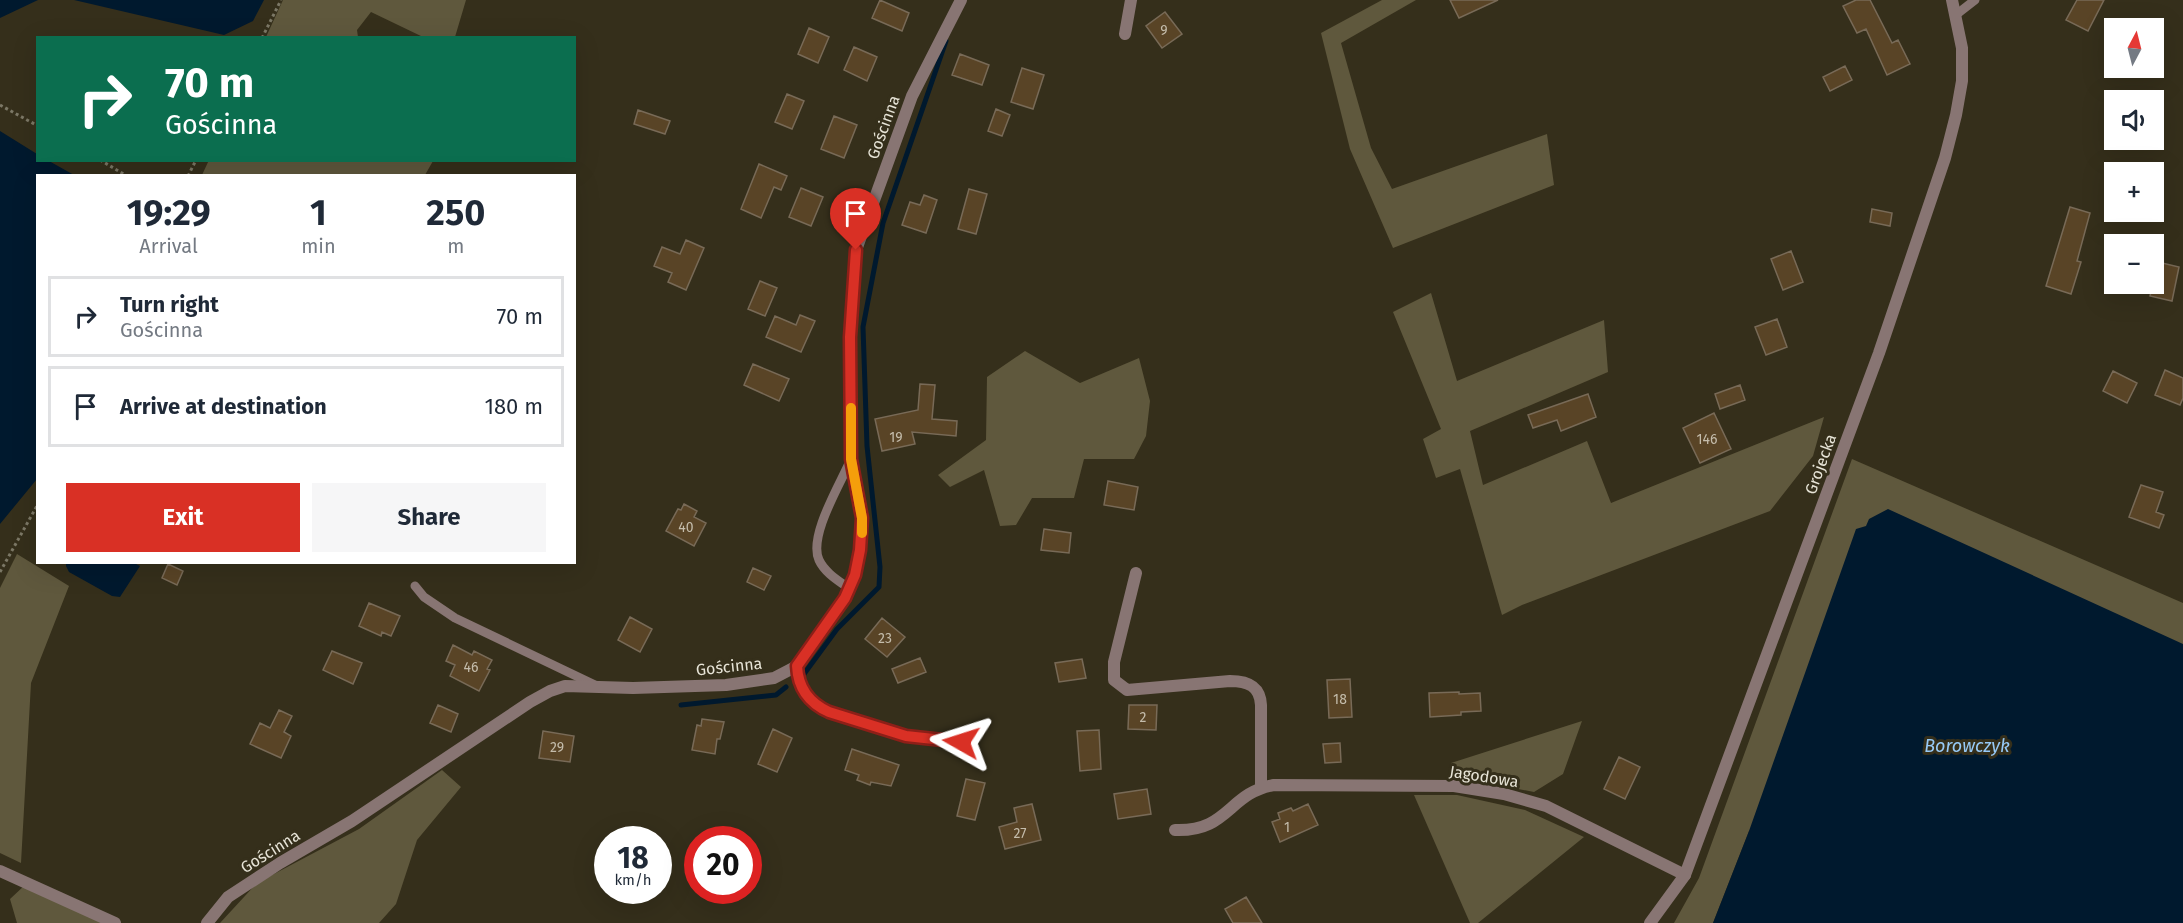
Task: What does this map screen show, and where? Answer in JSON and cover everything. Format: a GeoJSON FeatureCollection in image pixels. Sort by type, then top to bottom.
{"type":"FeatureCollection","features":[{"type":"Feature","properties":{"kind":"street","name":"Gościnna"},"geometry":{"type":"LineString","coordinates":[[207,923],[228,897],[280,863],[352,821],[530,702],[558,688],[742,684],[774,678],[797,666],[850,589],[858,561],[862,527],[851,459],[850,337],[856,250],[912,96],[961,0]]}},
{"type":"Feature","properties":{"kind":"street"},"geometry":{"type":"LineString","coordinates":[[1125,34],[1131,0]]}},
{"type":"Feature","properties":{"kind":"street","name":"Grojecka"},"geometry":{"type":"LineString","coordinates":[[1650,923],[1685,875],[1883,343],[1945,158],[1962,81],[1962,48],[1957,14],[1952,0]]}},
{"type":"Feature","properties":{"kind":"street"},"geometry":{"type":"LineString","coordinates":[[1136,573],[1114,662],[1114,680],[1127,690],[1241,681],[1252,685],[1258,692],[1262,705],[1261,787]]}},
{"type":"Feature","properties":{"kind":"street","name":"Jagodowa"},"geometry":{"type":"LineString","coordinates":[[1175,830],[1193,830],[1210,825],[1242,797],[1261,787],[1290,784],[1454,786],[1504,794],[1546,806],[1685,875]]}},
{"type":"Feature","properties":{"kind":"street"},"geometry":{"type":"LineString","coordinates":[[0,870],[115,923]]}},
{"type":"Feature","properties":{"kind":"lane"},"geometry":{"type":"LineString","coordinates":[[1957,14],[1975,0]]}},
{"type":"Feature","properties":{"kind":"lane"},"geometry":{"type":"LineString","coordinates":[[850,589],[836,580],[820,562],[817,541],[820,527],[851,459]]}},
{"type":"Feature","properties":{"kind":"lane"},"geometry":{"type":"LineString","coordinates":[[415,586],[424,597],[455,618],[596,686]]}},
{"type":"Feature","properties":{"kind":"lane"},"geometry":{"type":"LineString","coordinates":[[797,666],[798,679],[804,692],[822,709],[906,736],[961,742]]}},
{"type":"Feature","properties":{"kind":"path"},"geometry":{"type":"LineString","coordinates":[[262,36],[281,0]]}},
{"type":"Feature","properties":{"kind":"path"},"geometry":{"type":"LineString","coordinates":[[0,105],[36,125]]}},
{"type":"Feature","properties":{"kind":"path"},"geometry":{"type":"LineString","coordinates":[[103,162],[124,174]]}},
{"type":"Feature","properties":{"kind":"path"},"geometry":{"type":"LineString","coordinates":[[0,572],[36,508]]}},
{"type":"Feature","properties":{"kind":"shaded area"},"geometry":{"type":"Polygon","coordinates":[[[283,0],[466,0],[455,36],[421,36],[371,12],[357,30],[358,36],[266,36],[283,0]]]}},
{"type":"Feature","properties":{"kind":"shaded area"},"geometry":{"type":"Polygon","coordinates":[[[1382,0],[1416,0],[1341,43],[1371,148],[1392,189],[1547,134],[1554,185],[1393,248],[1350,149],[1321,33],[1382,0]]]}},
{"type":"Feature","properties":{"kind":"shaded area"},"geometry":{"type":"Polygon","coordinates":[[[208,162],[432,162],[426,174],[202,174],[208,162]]]}},
{"type":"Feature","properties":{"kind":"shaded area"},"geometry":{"type":"Polygon","coordinates":[[[1431,293],[1457,381],[1604,320],[1608,372],[1470,431],[1483,485],[1587,441],[1611,503],[1824,417],[1813,456],[1770,511],[1522,605],[1502,615],[1460,469],[1436,478],[1423,439],[1441,429],[1393,312],[1431,293]]]}},
{"type":"Feature","properties":{"kind":"shaded area"},"geometry":{"type":"Polygon","coordinates":[[[1025,351],[1080,383],[1139,358],[1150,401],[1146,436],[1134,459],[1084,459],[1074,498],[1032,498],[1016,525],[1000,526],[984,470],[950,487],[938,475],[986,440],[987,377],[1025,351]]]}},
{"type":"Feature","properties":{"kind":"shaded area"},"geometry":{"type":"Polygon","coordinates":[[[1852,459],[2183,603],[2183,649],[1749,831],[1713,923],[1674,923],[1699,878],[1852,459]]]}},
{"type":"Feature","properties":{"kind":"shaded area"},"geometry":{"type":"Polygon","coordinates":[[[17,554],[69,586],[31,683],[21,863],[0,853],[0,588],[17,554]]]}},
{"type":"Feature","properties":{"kind":"shaded area"},"geometry":{"type":"Polygon","coordinates":[[[1582,721],[1563,774],[1534,792],[1449,776],[1451,763],[1582,721]]]}},
{"type":"Feature","properties":{"kind":"shaded area"},"geometry":{"type":"Polygon","coordinates":[[[442,770],[461,787],[417,840],[396,904],[379,923],[220,923],[257,883],[359,829],[442,770]]]}},
{"type":"Feature","properties":{"kind":"shaded area"},"geometry":{"type":"Polygon","coordinates":[[[1414,795],[1457,795],[1525,810],[1584,837],[1478,923],[1470,923],[1414,795]]]}},
{"type":"Feature","properties":{"kind":"shaded area"},"geometry":{"type":"Polygon","coordinates":[[[25,885],[111,923],[17,923],[10,899],[25,885]]]}},
{"type":"Feature","properties":{"kind":"water"},"geometry":{"type":"Polygon","coordinates":[[[0,0],[38,0],[0,18],[0,0]]]}},
{"type":"Feature","properties":{"kind":"water"},"geometry":{"type":"Polygon","coordinates":[[[74,0],[264,0],[253,21],[224,35],[74,0]]]}},
{"type":"Feature","properties":{"kind":"water"},"geometry":{"type":"Polygon","coordinates":[[[0,131],[36,153],[36,162],[51,162],[72,174],[36,174],[36,480],[0,524],[0,131]]]}},
{"type":"Feature","properties":{"kind":"water","name":"Borowczyk"},"geometry":{"type":"Polygon","coordinates":[[[1888,509],[2183,644],[2183,923],[1713,923],[1749,831],[1856,529],[1866,526],[1869,519],[1888,509]]]}},
{"type":"Feature","properties":{"kind":"water"},"geometry":{"type":"Polygon","coordinates":[[[66,564],[136,564],[140,566],[120,597],[112,596],[69,572],[66,564]]]}},
{"type":"Feature","properties":{"kind":"building"},"geometry":{"type":"Polygon","coordinates":[[[880,0],[909,13],[902,31],[872,18],[880,0]]]}},
{"type":"Feature","properties":{"kind":"building"},"geometry":{"type":"Polygon","coordinates":[[[1450,0],[1498,0],[1459,18],[1450,0]]]}},
{"type":"Feature","properties":{"kind":"building"},"geometry":{"type":"Polygon","coordinates":[[[1856,0],[1870,0],[1892,43],[1898,40],[1910,64],[1887,75],[1866,29],[1857,33],[1843,6],[1856,0]]]}},
{"type":"Feature","properties":{"kind":"building"},"geometry":{"type":"Polygon","coordinates":[[[2077,0],[2104,0],[2088,31],[2066,20],[2077,0]]]}},
{"type":"Feature","properties":{"kind":"building"},"geometry":{"type":"Polygon","coordinates":[[[1165,12],[1182,34],[1162,48],[1146,26],[1165,12]]]}},
{"type":"Feature","properties":{"kind":"building"},"geometry":{"type":"Polygon","coordinates":[[[809,28],[829,37],[818,63],[798,54],[809,28]]]}},
{"type":"Feature","properties":{"kind":"building"},"geometry":{"type":"Polygon","coordinates":[[[854,47],[877,57],[867,81],[844,70],[854,47]]]}},
{"type":"Feature","properties":{"kind":"building"},"geometry":{"type":"Polygon","coordinates":[[[960,54],[989,65],[982,85],[952,75],[960,54]]]}},
{"type":"Feature","properties":{"kind":"building"},"geometry":{"type":"Polygon","coordinates":[[[1845,66],[1852,80],[1830,91],[1823,77],[1845,66]]]}},
{"type":"Feature","properties":{"kind":"building"},"geometry":{"type":"Polygon","coordinates":[[[1022,68],[1044,75],[1033,109],[1011,102],[1022,68]]]}},
{"type":"Feature","properties":{"kind":"building"},"geometry":{"type":"Polygon","coordinates":[[[787,94],[804,101],[792,129],[775,122],[787,94]]]}},
{"type":"Feature","properties":{"kind":"building"},"geometry":{"type":"Polygon","coordinates":[[[996,109],[1010,115],[1002,136],[988,131],[996,109]]]}},
{"type":"Feature","properties":{"kind":"building"},"geometry":{"type":"Polygon","coordinates":[[[638,110],[670,121],[665,134],[634,124],[638,110]]]}},
{"type":"Feature","properties":{"kind":"building"},"geometry":{"type":"Polygon","coordinates":[[[834,116],[857,125],[844,158],[821,149],[834,116]]]}},
{"type":"Feature","properties":{"kind":"building"},"geometry":{"type":"Polygon","coordinates":[[[759,164],[787,176],[781,190],[774,187],[761,218],[741,209],[759,164]]]}},
{"type":"Feature","properties":{"kind":"building"},"geometry":{"type":"Polygon","coordinates":[[[801,188],[823,197],[811,226],[789,217],[801,188]]]}},
{"type":"Feature","properties":{"kind":"building"},"geometry":{"type":"Polygon","coordinates":[[[969,189],[987,194],[976,234],[958,229],[969,189]]]}},
{"type":"Feature","properties":{"kind":"building"},"geometry":{"type":"Polygon","coordinates":[[[924,195],[937,200],[926,233],[902,225],[910,202],[920,205],[924,195]]]}},
{"type":"Feature","properties":{"kind":"building"},"geometry":{"type":"Polygon","coordinates":[[[2070,207],[2090,213],[2077,261],[2081,262],[2071,294],[2046,286],[2070,207]]]}},
{"type":"Feature","properties":{"kind":"building"},"geometry":{"type":"Polygon","coordinates":[[[1872,209],[1892,213],[1890,226],[1870,222],[1872,209]]]}},
{"type":"Feature","properties":{"kind":"building"},"geometry":{"type":"Polygon","coordinates":[[[686,240],[704,248],[686,290],[668,282],[672,273],[654,266],[662,247],[680,254],[686,240]]]}},
{"type":"Feature","properties":{"kind":"building"},"geometry":{"type":"Polygon","coordinates":[[[1791,251],[1803,282],[1783,290],[1771,259],[1791,251]]]}},
{"type":"Feature","properties":{"kind":"building"},"geometry":{"type":"Polygon","coordinates":[[[2164,263],[2179,267],[2172,301],[2150,296],[2150,294],[2164,294],[2164,263]]]}},
{"type":"Feature","properties":{"kind":"building"},"geometry":{"type":"Polygon","coordinates":[[[760,281],[777,288],[765,316],[748,309],[760,281]]]}},
{"type":"Feature","properties":{"kind":"building"},"geometry":{"type":"Polygon","coordinates":[[[800,315],[815,321],[801,352],[766,337],[775,316],[796,325],[800,315]]]}},
{"type":"Feature","properties":{"kind":"building"},"geometry":{"type":"Polygon","coordinates":[[[1777,319],[1787,347],[1766,355],[1755,327],[1777,319]]]}},
{"type":"Feature","properties":{"kind":"building"},"geometry":{"type":"Polygon","coordinates":[[[753,364],[789,379],[779,401],[744,385],[753,364]]]}},
{"type":"Feature","properties":{"kind":"building"},"geometry":{"type":"Polygon","coordinates":[[[2165,370],[2183,378],[2183,398],[2180,405],[2155,395],[2165,370]]]}},
{"type":"Feature","properties":{"kind":"building"},"geometry":{"type":"Polygon","coordinates":[[[2113,371],[2137,383],[2127,403],[2103,391],[2113,371]]]}},
{"type":"Feature","properties":{"kind":"building"},"geometry":{"type":"Polygon","coordinates":[[[920,384],[935,385],[932,419],[957,421],[956,436],[912,432],[915,444],[882,451],[875,419],[918,410],[920,384]]]}},
{"type":"Feature","properties":{"kind":"building"},"geometry":{"type":"Polygon","coordinates":[[[1740,385],[1745,400],[1720,409],[1715,394],[1740,385]]]}},
{"type":"Feature","properties":{"kind":"building"},"geometry":{"type":"Polygon","coordinates":[[[1588,394],[1596,417],[1561,431],[1557,420],[1533,428],[1528,415],[1588,394]]]}},
{"type":"Feature","properties":{"kind":"building"},"geometry":{"type":"Polygon","coordinates":[[[1714,413],[1731,449],[1700,463],[1683,428],[1714,413]]]}},
{"type":"Feature","properties":{"kind":"building"},"geometry":{"type":"Polygon","coordinates":[[[1108,481],[1138,487],[1134,510],[1104,505],[1108,481]]]}},
{"type":"Feature","properties":{"kind":"building"},"geometry":{"type":"Polygon","coordinates":[[[2141,485],[2163,492],[2156,512],[2164,515],[2159,528],[2129,517],[2141,485]]]}},
{"type":"Feature","properties":{"kind":"building"},"geometry":{"type":"Polygon","coordinates":[[[684,504],[697,511],[694,517],[706,523],[694,546],[666,531],[678,509],[681,510],[684,504]]]}},
{"type":"Feature","properties":{"kind":"building"},"geometry":{"type":"Polygon","coordinates":[[[1044,529],[1071,533],[1069,553],[1041,550],[1044,529]]]}},
{"type":"Feature","properties":{"kind":"building"},"geometry":{"type":"Polygon","coordinates":[[[168,564],[183,571],[177,585],[162,578],[168,564]]]}},
{"type":"Feature","properties":{"kind":"building"},"geometry":{"type":"Polygon","coordinates":[[[753,568],[771,576],[764,590],[747,582],[753,568]]]}},
{"type":"Feature","properties":{"kind":"building"},"geometry":{"type":"Polygon","coordinates":[[[369,603],[400,616],[391,636],[382,632],[381,636],[359,626],[369,603]]]}},
{"type":"Feature","properties":{"kind":"building"},"geometry":{"type":"Polygon","coordinates":[[[630,617],[652,629],[640,652],[618,640],[630,617]]]}},
{"type":"Feature","properties":{"kind":"building"},"geometry":{"type":"Polygon","coordinates":[[[882,618],[905,637],[887,657],[865,639],[882,618]]]}},
{"type":"Feature","properties":{"kind":"building"},"geometry":{"type":"Polygon","coordinates":[[[453,645],[472,655],[474,651],[492,660],[487,669],[490,670],[479,691],[450,676],[455,665],[446,661],[453,645]]]}},
{"type":"Feature","properties":{"kind":"building"},"geometry":{"type":"Polygon","coordinates":[[[332,651],[362,663],[353,684],[323,670],[332,651]]]}},
{"type":"Feature","properties":{"kind":"building"},"geometry":{"type":"Polygon","coordinates":[[[920,658],[926,672],[898,683],[892,669],[920,658]]]}},
{"type":"Feature","properties":{"kind":"building"},"geometry":{"type":"Polygon","coordinates":[[[1082,659],[1086,678],[1059,682],[1055,663],[1082,659]]]}},
{"type":"Feature","properties":{"kind":"building"},"geometry":{"type":"Polygon","coordinates":[[[1350,679],[1352,717],[1329,718],[1327,680],[1350,679]]]}},
{"type":"Feature","properties":{"kind":"building"},"geometry":{"type":"Polygon","coordinates":[[[1459,692],[1459,694],[1480,693],[1481,711],[1430,717],[1429,693],[1459,692]]]}},
{"type":"Feature","properties":{"kind":"building"},"geometry":{"type":"Polygon","coordinates":[[[438,705],[458,714],[451,732],[430,723],[438,705]]]}},
{"type":"Feature","properties":{"kind":"building"},"geometry":{"type":"Polygon","coordinates":[[[1129,705],[1157,705],[1156,730],[1128,729],[1129,705]]]}},
{"type":"Feature","properties":{"kind":"building"},"geometry":{"type":"Polygon","coordinates":[[[279,710],[292,716],[284,732],[291,736],[281,758],[250,744],[260,723],[270,728],[279,710]]]}},
{"type":"Feature","properties":{"kind":"building"},"geometry":{"type":"Polygon","coordinates":[[[702,719],[724,722],[720,739],[717,739],[715,754],[692,750],[697,725],[701,726],[702,719]]]}},
{"type":"Feature","properties":{"kind":"building"},"geometry":{"type":"Polygon","coordinates":[[[773,729],[792,738],[777,772],[758,764],[773,729]]]}},
{"type":"Feature","properties":{"kind":"building"},"geometry":{"type":"Polygon","coordinates":[[[1099,730],[1101,769],[1080,771],[1077,731],[1099,730]]]}},
{"type":"Feature","properties":{"kind":"building"},"geometry":{"type":"Polygon","coordinates":[[[543,731],[574,736],[570,762],[539,758],[543,731]]]}},
{"type":"Feature","properties":{"kind":"building"},"geometry":{"type":"Polygon","coordinates":[[[1340,743],[1341,762],[1325,763],[1323,744],[1340,743]]]}},
{"type":"Feature","properties":{"kind":"building"},"geometry":{"type":"Polygon","coordinates":[[[852,749],[899,765],[891,786],[871,782],[870,785],[857,780],[859,775],[845,770],[852,749]]]}},
{"type":"Feature","properties":{"kind":"building"},"geometry":{"type":"Polygon","coordinates":[[[1619,757],[1640,767],[1625,799],[1604,789],[1619,757]]]}},
{"type":"Feature","properties":{"kind":"building"},"geometry":{"type":"Polygon","coordinates":[[[966,779],[985,783],[975,820],[957,816],[966,779]]]}},
{"type":"Feature","properties":{"kind":"building"},"geometry":{"type":"Polygon","coordinates":[[[1147,789],[1151,814],[1118,819],[1114,794],[1147,789]]]}},
{"type":"Feature","properties":{"kind":"building"},"geometry":{"type":"Polygon","coordinates":[[[1032,804],[1041,840],[1005,849],[999,827],[1017,822],[1014,808],[1032,804]]]}},
{"type":"Feature","properties":{"kind":"building"},"geometry":{"type":"Polygon","coordinates":[[[1308,804],[1318,825],[1280,842],[1272,822],[1280,819],[1278,813],[1291,808],[1293,811],[1308,804]]]}},
{"type":"Feature","properties":{"kind":"building"},"geometry":{"type":"Polygon","coordinates":[[[1246,897],[1262,923],[1233,923],[1225,909],[1246,897]]]}},
{"type":"Feature","properties":{"kind":"waterway"},"geometry":{"type":"LineString","coordinates":[[804,674],[837,629],[879,587],[880,567],[867,446],[863,327],[883,223],[946,41]]}},
{"type":"Feature","properties":{"kind":"waterway"},"geometry":{"type":"LineString","coordinates":[[681,705],[776,695],[786,687]]}},
{"type":"Feature","properties":{"kind":"slow traffic"},"geometry":{"type":"LineString","coordinates":[[851,408],[851,459],[862,518],[862,533]]}},
{"type":"Feature","properties":{"kind":"route"},"geometry":{"type":"LineString","coordinates":[[856,250],[850,337],[851,459],[862,518],[862,537],[850,589],[797,666],[798,676],[806,695],[829,712],[906,736],[961,742]]}}]}
